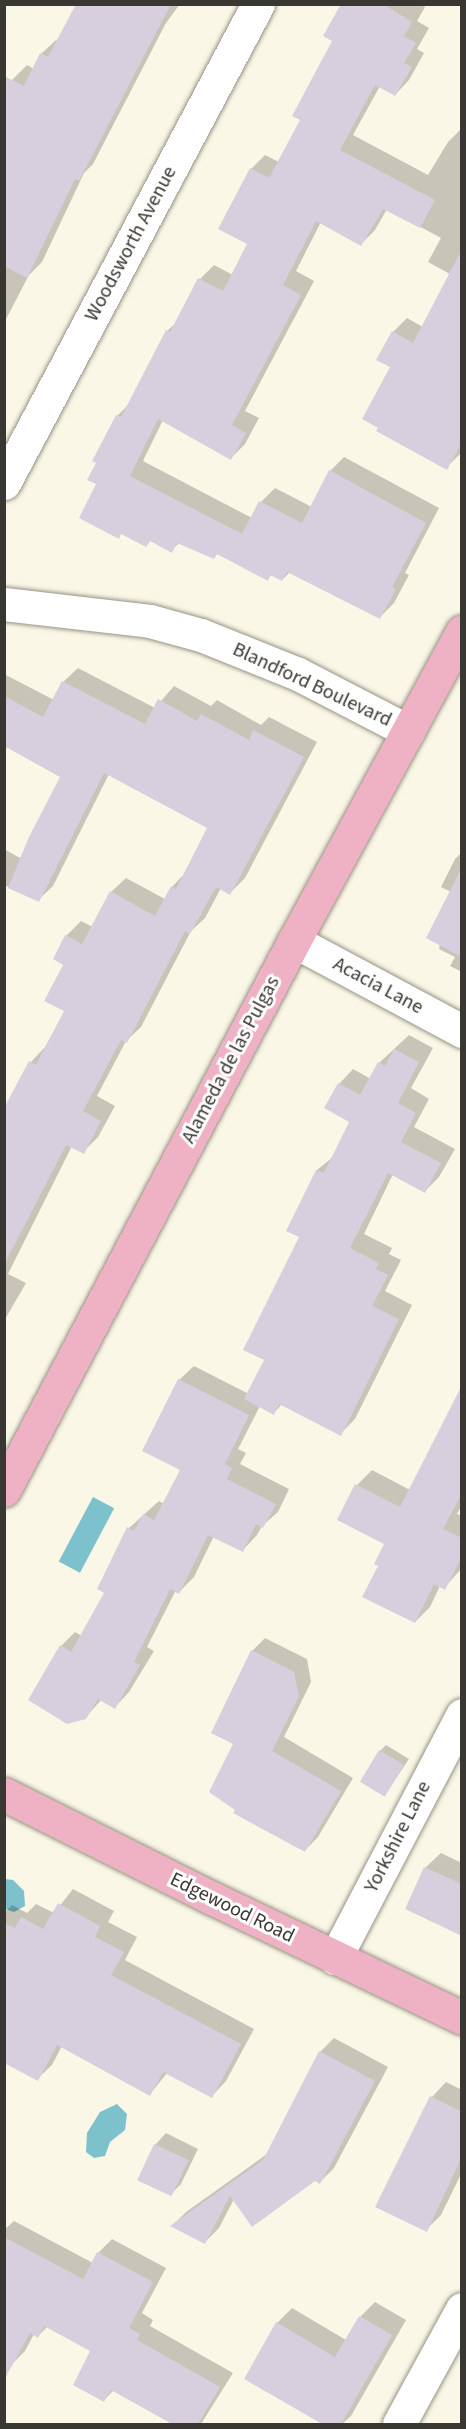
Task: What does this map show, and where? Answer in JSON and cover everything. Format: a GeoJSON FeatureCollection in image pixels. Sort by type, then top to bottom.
{"type":"FeatureCollection","features":[{"type":"Feature","properties":{"kind":"main road","name":"Alameda de las Pulgas"},"geometry":{"type":"LineString","coordinates":[[4,1490],[294,941],[462,632]]}},
{"type":"Feature","properties":{"kind":"main road","name":"Edgewood Road"},"geometry":{"type":"LineString","coordinates":[[4,1794],[335,1958],[462,2018]]}},
{"type":"Feature","properties":{"kind":"street","name":"Woodsworth Avenue"},"geometry":{"type":"LineString","coordinates":[[4,483],[258,4]]}},
{"type":"Feature","properties":{"kind":"street","name":"Blandford Boulevard"},"geometry":{"type":"LineString","coordinates":[[4,604],[150,621],[201,635],[298,674],[408,731]]}},
{"type":"Feature","properties":{"kind":"street","name":"Acacia Lane"},"geometry":{"type":"LineString","coordinates":[[294,941],[462,1031]]}},
{"type":"Feature","properties":{"kind":"street","name":"Yorkshire Lane"},"geometry":{"type":"LineString","coordinates":[[335,1958],[462,1715]]}},
{"type":"Feature","properties":{"kind":"street"},"geometry":{"type":"LineString","coordinates":[[399,2424],[462,2309]]}},
{"type":"Feature","properties":{"kind":"water"},"geometry":{"type":"Polygon","coordinates":[[[93,1497],[114,1508],[80,1573],[59,1561],[93,1497]]]}},
{"type":"Feature","properties":{"kind":"water"},"geometry":{"type":"Polygon","coordinates":[[[5,1879],[13,1880],[24,1891],[25,1906],[14,1912],[5,1909],[5,1879]]]}},
{"type":"Feature","properties":{"kind":"water"},"geometry":{"type":"Polygon","coordinates":[[[117,2104],[127,2114],[125,2130],[110,2142],[105,2156],[94,2158],[86,2152],[87,2133],[100,2112],[117,2104]]]}},
{"type":"Feature","properties":{"kind":"building"},"geometry":{"type":"Polygon","coordinates":[[[76,4],[171,4],[79,181],[75,179],[27,278],[4,266],[4,76],[24,86],[40,53],[48,57],[76,4]]]}},
{"type":"Feature","properties":{"kind":"building"},"geometry":{"type":"Polygon","coordinates":[[[341,4],[383,4],[412,22],[404,36],[416,43],[404,63],[412,67],[395,96],[375,85],[340,150],[435,200],[420,228],[383,209],[361,246],[316,221],[283,285],[301,295],[232,425],[246,433],[231,460],[158,419],[130,476],[242,534],[259,501],[302,523],[329,470],[426,523],[392,587],[396,589],[380,619],[287,572],[282,581],[270,575],[268,581],[217,554],[214,559],[177,543],[172,553],[150,541],[146,547],[121,534],[119,539],[79,518],[96,484],[87,480],[96,463],[92,461],[116,415],[121,417],[166,330],[170,332],[198,278],[223,291],[247,244],[218,229],[250,168],[269,178],[300,120],[292,116],[332,41],[323,36],[341,4]]]}},
{"type":"Feature","properties":{"kind":"building"},"geometry":{"type":"Polygon","coordinates":[[[462,249],[462,442],[447,470],[376,431],[378,428],[362,419],[390,367],[376,360],[392,331],[413,343],[462,249]]]}},
{"type":"Feature","properties":{"kind":"building"},"geometry":{"type":"Polygon","coordinates":[[[62,681],[145,724],[158,699],[197,721],[201,714],[249,740],[253,730],[304,757],[230,895],[216,887],[190,934],[185,931],[127,1043],[121,1040],[83,1111],[101,1121],[84,1154],[66,1145],[4,1265],[4,1108],[29,1061],[36,1065],[64,1011],[44,1001],[63,965],[53,959],[65,935],[82,944],[110,891],[155,916],[171,886],[176,889],[207,828],[104,773],[39,902],[8,888],[29,837],[60,777],[4,746],[4,696],[43,717],[62,681]]]}},
{"type":"Feature","properties":{"kind":"building"},"geometry":{"type":"Polygon","coordinates":[[[462,867],[462,957],[426,938],[462,867]]]}},
{"type":"Feature","properties":{"kind":"building"},"geometry":{"type":"Polygon","coordinates":[[[394,1049],[419,1062],[398,1103],[416,1113],[401,1142],[441,1163],[425,1193],[388,1173],[350,1248],[379,1263],[376,1269],[388,1275],[372,1306],[399,1319],[341,1436],[279,1404],[274,1415],[244,1399],[264,1360],[243,1350],[299,1237],[286,1231],[316,1170],[324,1173],[349,1122],[324,1108],[338,1083],[360,1095],[378,1062],[385,1066],[394,1049]]]}},
{"type":"Feature","properties":{"kind":"building"},"geometry":{"type":"Polygon","coordinates":[[[178,1379],[249,1415],[225,1464],[232,1468],[227,1479],[276,1504],[263,1528],[256,1524],[243,1552],[208,1535],[179,1594],[170,1589],[134,1662],[140,1665],[115,1709],[98,1699],[86,1719],[67,1724],[28,1700],[60,1645],[71,1652],[104,1593],[97,1589],[127,1527],[134,1531],[143,1514],[154,1520],[180,1470],[142,1451],[178,1379]]]}},
{"type":"Feature","properties":{"kind":"building"},"geometry":{"type":"Polygon","coordinates":[[[462,1385],[462,1493],[443,1529],[462,1538],[462,1556],[445,1590],[434,1584],[415,1623],[362,1597],[378,1566],[374,1564],[384,1544],[337,1520],[355,1484],[400,1507],[462,1385]]]}},
{"type":"Feature","properties":{"kind":"building"},"geometry":{"type":"Polygon","coordinates":[[[251,1650],[294,1672],[299,1696],[272,1751],[341,1791],[305,1852],[233,1813],[235,1810],[209,1792],[233,1744],[211,1733],[251,1650]]]}},
{"type":"Feature","properties":{"kind":"building"},"geometry":{"type":"Polygon","coordinates":[[[379,1750],[404,1765],[385,1797],[360,1782],[379,1750]]]}},
{"type":"Feature","properties":{"kind":"building"},"geometry":{"type":"Polygon","coordinates":[[[424,1867],[462,1884],[462,1936],[405,1909],[424,1867]]]}},
{"type":"Feature","properties":{"kind":"building"},"geometry":{"type":"Polygon","coordinates":[[[58,1903],[100,1926],[95,1937],[124,1952],[111,1975],[241,2044],[212,2098],[163,2072],[150,2096],[57,2045],[38,2081],[4,2063],[4,1923],[15,1928],[21,1917],[43,1929],[58,1903]]]}},
{"type":"Feature","properties":{"kind":"building"},"geometry":{"type":"Polygon","coordinates":[[[319,2051],[375,2081],[320,2184],[315,2181],[252,2227],[230,2196],[205,2244],[170,2226],[263,2160],[319,2051]]]}},
{"type":"Feature","properties":{"kind":"building"},"geometry":{"type":"Polygon","coordinates":[[[430,2096],[462,2112],[462,2156],[427,2232],[375,2207],[430,2096]]]}},
{"type":"Feature","properties":{"kind":"building"},"geometry":{"type":"Polygon","coordinates":[[[154,2144],[188,2160],[172,2196],[137,2180],[154,2144]]]}},
{"type":"Feature","properties":{"kind":"building"},"geometry":{"type":"Polygon","coordinates":[[[4,2237],[83,2279],[97,2252],[153,2282],[129,2328],[140,2334],[137,2340],[220,2387],[198,2424],[172,2424],[111,2390],[104,2402],[73,2385],[90,2351],[44,2326],[38,2338],[30,2333],[4,2380],[4,2237]]]}},
{"type":"Feature","properties":{"kind":"building"},"geometry":{"type":"Polygon","coordinates":[[[359,2316],[392,2335],[341,2424],[322,2424],[244,2379],[276,2322],[335,2357],[359,2316]]]}}]}
